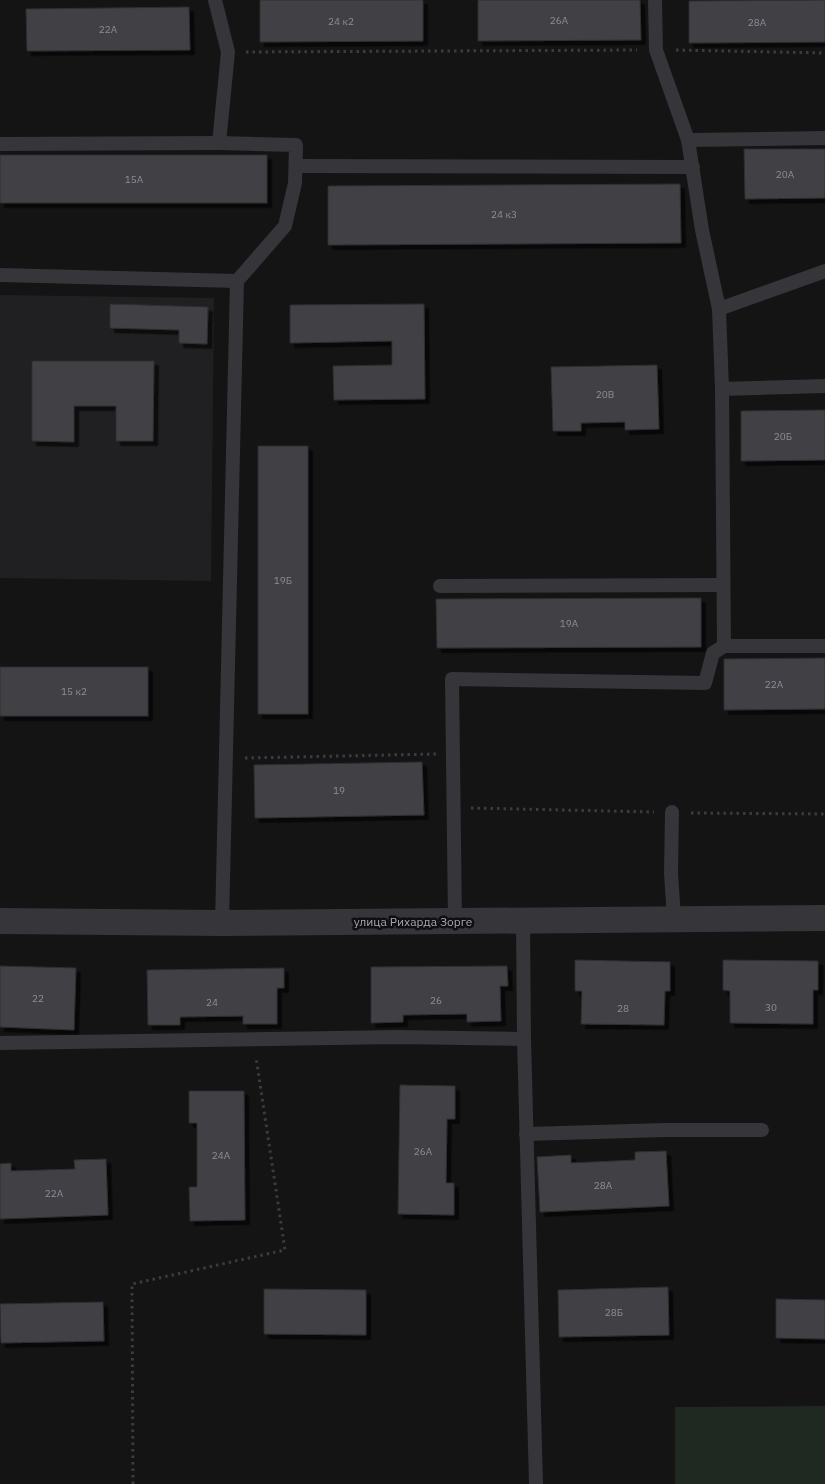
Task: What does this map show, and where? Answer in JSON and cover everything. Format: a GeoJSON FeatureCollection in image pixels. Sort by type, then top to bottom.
{"type":"FeatureCollection","features":[{"type":"Feature","properties":{"kind":"street","name":"улица Рихарда Зорге"},"geometry":{"type":"LineString","coordinates":[[0,921],[222,923],[825,918]]}},
{"type":"Feature","properties":{"kind":"lane"},"geometry":{"type":"LineString","coordinates":[[215,0],[228,52],[219,143]]}},
{"type":"Feature","properties":{"kind":"lane"},"geometry":{"type":"LineString","coordinates":[[655,0],[656,50],[688,140],[719,309],[722,389],[724,646]]}},
{"type":"Feature","properties":{"kind":"lane"},"geometry":{"type":"LineString","coordinates":[[688,140],[825,138]]}},
{"type":"Feature","properties":{"kind":"lane"},"geometry":{"type":"LineString","coordinates":[[0,144],[219,143],[296,146],[295,183],[285,226],[237,281],[222,923]]}},
{"type":"Feature","properties":{"kind":"lane"},"geometry":{"type":"LineString","coordinates":[[296,166],[692,167]]}},
{"type":"Feature","properties":{"kind":"lane"},"geometry":{"type":"LineString","coordinates":[[719,309],[825,271]]}},
{"type":"Feature","properties":{"kind":"lane"},"geometry":{"type":"LineString","coordinates":[[0,275],[237,281]]}},
{"type":"Feature","properties":{"kind":"lane"},"geometry":{"type":"LineString","coordinates":[[722,389],[825,386]]}},
{"type":"Feature","properties":{"kind":"lane"},"geometry":{"type":"LineString","coordinates":[[440,586],[723,585]]}},
{"type":"Feature","properties":{"kind":"lane"},"geometry":{"type":"LineString","coordinates":[[455,922],[452,679],[705,683],[713,653],[724,646],[825,646]]}},
{"type":"Feature","properties":{"kind":"lane"},"geometry":{"type":"LineString","coordinates":[[672,812],[674,919]]}},
{"type":"Feature","properties":{"kind":"lane"},"geometry":{"type":"LineString","coordinates":[[523,921],[526,1134],[536,1484]]}},
{"type":"Feature","properties":{"kind":"lane"},"geometry":{"type":"LineString","coordinates":[[0,1043],[398,1037],[524,1039]]}},
{"type":"Feature","properties":{"kind":"lane"},"geometry":{"type":"LineString","coordinates":[[526,1134],[665,1130],[762,1130]]}},
{"type":"Feature","properties":{"kind":"path"},"geometry":{"type":"LineString","coordinates":[[228,52],[656,50],[825,53]]}},
{"type":"Feature","properties":{"kind":"path"},"geometry":{"type":"LineString","coordinates":[[226,759],[454,753]]}},
{"type":"Feature","properties":{"kind":"path"},"geometry":{"type":"LineString","coordinates":[[454,808],[825,814]]}},
{"type":"Feature","properties":{"kind":"path"},"geometry":{"type":"LineString","coordinates":[[133,1484],[132,1284],[284,1250],[253,1039]]}},
{"type":"Feature","properties":{"kind":"shaded area"},"geometry":{"type":"Polygon","coordinates":[[[0,295],[214,298],[211,581],[0,578],[0,295]]]}},
{"type":"Feature","properties":{"kind":"shaded area"},"geometry":{"type":"Polygon","coordinates":[[[825,1406],[825,1484],[675,1484],[675,1407],[825,1406]]]}},
{"type":"Feature","properties":{"kind":"building"},"geometry":{"type":"Polygon","coordinates":[[[260,0],[423,0],[423,41],[260,42],[260,0]]]}},
{"type":"Feature","properties":{"kind":"building"},"geometry":{"type":"Polygon","coordinates":[[[478,0],[640,0],[641,40],[478,41],[478,0]]]}},
{"type":"Feature","properties":{"kind":"building"},"geometry":{"type":"Polygon","coordinates":[[[825,0],[825,42],[689,43],[689,1],[825,0]]]}},
{"type":"Feature","properties":{"kind":"building"},"geometry":{"type":"Polygon","coordinates":[[[189,7],[190,50],[27,51],[26,9],[189,7]]]}},
{"type":"Feature","properties":{"kind":"building"},"geometry":{"type":"Polygon","coordinates":[[[744,149],[825,149],[825,198],[745,199],[744,149]]]}},
{"type":"Feature","properties":{"kind":"building"},"geometry":{"type":"Polygon","coordinates":[[[0,155],[267,155],[267,203],[0,203],[0,155]]]}},
{"type":"Feature","properties":{"kind":"building"},"geometry":{"type":"Polygon","coordinates":[[[680,184],[681,243],[328,245],[328,186],[680,184]]]}},
{"type":"Feature","properties":{"kind":"building"},"geometry":{"type":"Polygon","coordinates":[[[110,304],[208,307],[207,344],[179,343],[179,330],[110,328],[110,304]]]}},
{"type":"Feature","properties":{"kind":"building"},"geometry":{"type":"Polygon","coordinates":[[[424,304],[425,399],[334,400],[333,366],[392,365],[392,341],[290,343],[290,305],[424,304]]]}},
{"type":"Feature","properties":{"kind":"building"},"geometry":{"type":"Polygon","coordinates":[[[32,361],[154,361],[153,441],[116,441],[116,406],[74,406],[74,442],[32,441],[32,361]]]}},
{"type":"Feature","properties":{"kind":"building"},"geometry":{"type":"Polygon","coordinates":[[[657,365],[659,429],[625,430],[625,422],[581,423],[581,431],[553,431],[551,367],[657,365]]]}},
{"type":"Feature","properties":{"kind":"building"},"geometry":{"type":"Polygon","coordinates":[[[825,410],[825,460],[741,461],[741,411],[825,410]]]}},
{"type":"Feature","properties":{"kind":"building"},"geometry":{"type":"Polygon","coordinates":[[[258,446],[308,446],[308,714],[258,714],[258,446]]]}},
{"type":"Feature","properties":{"kind":"building"},"geometry":{"type":"Polygon","coordinates":[[[701,598],[701,647],[437,648],[436,599],[701,598]]]}},
{"type":"Feature","properties":{"kind":"building"},"geometry":{"type":"Polygon","coordinates":[[[825,658],[825,709],[724,710],[724,659],[825,658]]]}},
{"type":"Feature","properties":{"kind":"building"},"geometry":{"type":"Polygon","coordinates":[[[0,667],[148,667],[148,716],[0,716],[0,667]]]}},
{"type":"Feature","properties":{"kind":"building"},"geometry":{"type":"Polygon","coordinates":[[[422,762],[424,815],[255,818],[254,765],[422,762]]]}},
{"type":"Feature","properties":{"kind":"building"},"geometry":{"type":"Polygon","coordinates":[[[575,960],[670,962],[670,991],[665,991],[664,1025],[581,1024],[582,991],[575,991],[575,960]]]}},
{"type":"Feature","properties":{"kind":"building"},"geometry":{"type":"Polygon","coordinates":[[[723,960],[818,961],[818,990],[813,990],[813,1024],[730,1023],[730,991],[723,990],[723,960]]]}},
{"type":"Feature","properties":{"kind":"building"},"geometry":{"type":"Polygon","coordinates":[[[0,966],[76,968],[74,1030],[0,1027],[0,966]]]}},
{"type":"Feature","properties":{"kind":"building"},"geometry":{"type":"Polygon","coordinates":[[[507,966],[508,986],[500,986],[501,1021],[467,1022],[467,1014],[403,1015],[403,1022],[371,1023],[371,967],[507,966]]]}},
{"type":"Feature","properties":{"kind":"building"},"geometry":{"type":"Polygon","coordinates":[[[284,968],[284,988],[277,988],[277,1024],[243,1024],[243,1016],[180,1017],[180,1025],[148,1025],[147,970],[284,968]]]}},
{"type":"Feature","properties":{"kind":"building"},"geometry":{"type":"Polygon","coordinates":[[[400,1085],[455,1086],[455,1119],[447,1119],[446,1183],[454,1183],[454,1215],[398,1214],[400,1085]]]}},
{"type":"Feature","properties":{"kind":"building"},"geometry":{"type":"Polygon","coordinates":[[[189,1091],[244,1091],[245,1220],[190,1221],[189,1187],[197,1187],[197,1123],[189,1123],[189,1091]]]}},
{"type":"Feature","properties":{"kind":"building"},"geometry":{"type":"Polygon","coordinates":[[[666,1151],[669,1206],[540,1212],[537,1157],[571,1155],[571,1163],[635,1160],[635,1152],[666,1151]]]}},
{"type":"Feature","properties":{"kind":"building"},"geometry":{"type":"Polygon","coordinates":[[[106,1159],[108,1215],[0,1219],[0,1164],[11,1163],[11,1171],[75,1169],[74,1160],[106,1159]]]}},
{"type":"Feature","properties":{"kind":"building"},"geometry":{"type":"Polygon","coordinates":[[[668,1287],[669,1335],[559,1337],[558,1290],[668,1287]]]}},
{"type":"Feature","properties":{"kind":"building"},"geometry":{"type":"Polygon","coordinates":[[[264,1289],[366,1290],[366,1335],[264,1334],[264,1289]]]}},
{"type":"Feature","properties":{"kind":"building"},"geometry":{"type":"Polygon","coordinates":[[[776,1299],[825,1300],[825,1339],[776,1338],[776,1299]]]}},
{"type":"Feature","properties":{"kind":"building"},"geometry":{"type":"Polygon","coordinates":[[[103,1302],[104,1341],[1,1343],[0,1304],[103,1302]]]}}]}
